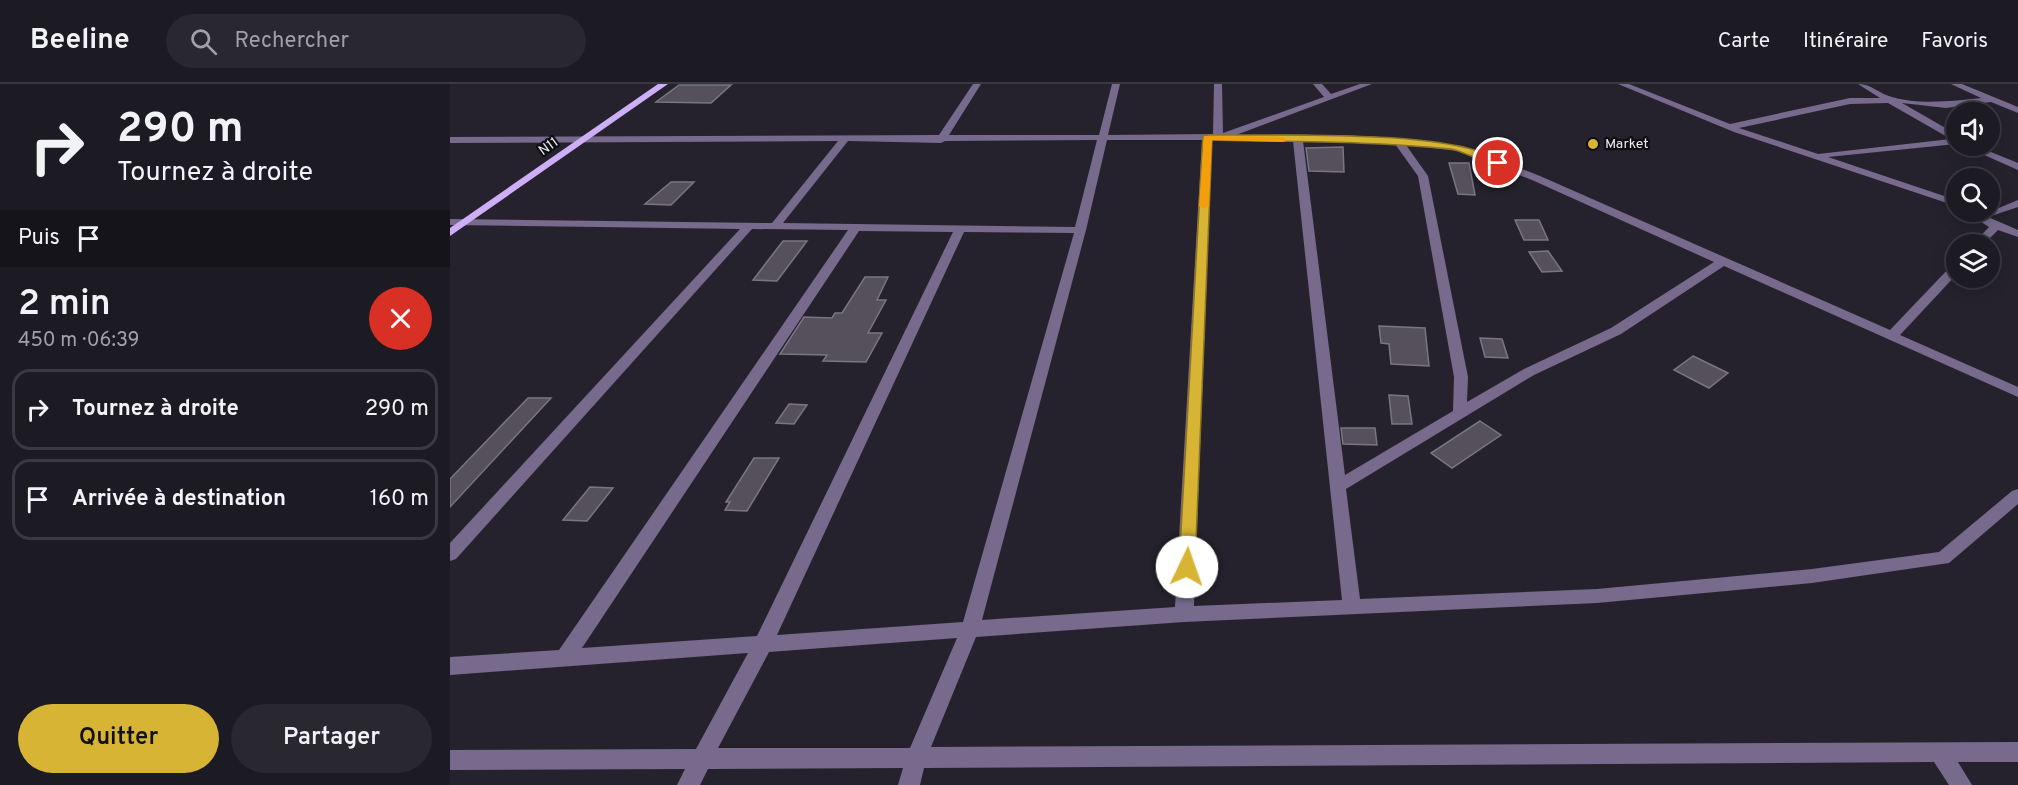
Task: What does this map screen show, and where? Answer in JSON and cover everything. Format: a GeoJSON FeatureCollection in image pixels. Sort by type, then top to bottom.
{"type":"FeatureCollection","features":[{"type":"Feature","properties":{"kind":"main road","name":"N11"},"geometry":{"type":"LineString","coordinates":[[450,233],[469,222],[664,84]]}},
{"type":"Feature","properties":{"kind":"street"},"geometry":{"type":"LineString","coordinates":[[941,140],[976,84]]}},
{"type":"Feature","properties":{"kind":"street"},"geometry":{"type":"LineString","coordinates":[[909,785],[916,759],[970,629],[1080,230],[1116,84]]}},
{"type":"Feature","properties":{"kind":"street"},"geometry":{"type":"LineString","coordinates":[[1184,614],[1218,84]]}},
{"type":"Feature","properties":{"kind":"street"},"geometry":{"type":"LineString","coordinates":[[1317,84],[1330,98]]}},
{"type":"Feature","properties":{"kind":"street"},"geometry":{"type":"LineString","coordinates":[[1213,138],[1368,84]]}},
{"type":"Feature","properties":{"kind":"street"},"geometry":{"type":"LineString","coordinates":[[1622,84],[1729,127],[1946,200]]}},
{"type":"Feature","properties":{"kind":"street"},"geometry":{"type":"LineString","coordinates":[[1862,84],[1894,100],[1946,133]]}},
{"type":"Feature","properties":{"kind":"street"},"geometry":{"type":"LineString","coordinates":[[1955,84],[2018,110]]}},
{"type":"Feature","properties":{"kind":"street"},"geometry":{"type":"LineString","coordinates":[[1973,91],[1980,84]]}},
{"type":"Feature","properties":{"kind":"street"},"geometry":{"type":"LineString","coordinates":[[1729,127],[1825,105],[1894,100],[1946,105],[1992,99]]}},
{"type":"Feature","properties":{"kind":"street"},"geometry":{"type":"LineString","coordinates":[[450,140],[843,141],[1213,138],[1398,141],[1460,148],[1536,178],[2018,392]]}},
{"type":"Feature","properties":{"kind":"street"},"geometry":{"type":"LineString","coordinates":[[1298,140],[1352,607]]}},
{"type":"Feature","properties":{"kind":"street"},"geometry":{"type":"LineString","coordinates":[[1816,156],[1946,140]]}},
{"type":"Feature","properties":{"kind":"street"},"geometry":{"type":"LineString","coordinates":[[774,227],[843,141]]}},
{"type":"Feature","properties":{"kind":"street"},"geometry":{"type":"LineString","coordinates":[[1398,141],[1423,176],[1461,377],[1460,411]]}},
{"type":"Feature","properties":{"kind":"street"},"geometry":{"type":"LineString","coordinates":[[1988,156],[2018,166]]}},
{"type":"Feature","properties":{"kind":"street"},"geometry":{"type":"LineString","coordinates":[[2000,208],[2018,203]]}},
{"type":"Feature","properties":{"kind":"street"},"geometry":{"type":"LineString","coordinates":[[450,222],[1080,230]]}},
{"type":"Feature","properties":{"kind":"street"},"geometry":{"type":"LineString","coordinates":[[1989,222],[2018,234]]}},
{"type":"Feature","properties":{"kind":"street"},"geometry":{"type":"LineString","coordinates":[[1988,234],[1996,226]]}},
{"type":"Feature","properties":{"kind":"street"},"geometry":{"type":"LineString","coordinates":[[450,554],[748,227]]}},
{"type":"Feature","properties":{"kind":"street"},"geometry":{"type":"LineString","coordinates":[[565,657],[855,228]]}},
{"type":"Feature","properties":{"kind":"street"},"geometry":{"type":"LineString","coordinates":[[688,785],[763,644],[960,229]]}},
{"type":"Feature","properties":{"kind":"street"},"geometry":{"type":"LineString","coordinates":[[1338,486],[1460,411],[1529,372],[1616,331],[1723,261]]}},
{"type":"Feature","properties":{"kind":"street"},"geometry":{"type":"LineString","coordinates":[[1892,336],[1946,279]]}},
{"type":"Feature","properties":{"kind":"street"},"geometry":{"type":"LineString","coordinates":[[450,666],[1184,614],[1597,596],[1812,576],[1943,558],[2018,495]]}},
{"type":"Feature","properties":{"kind":"street"},"geometry":{"type":"LineString","coordinates":[[450,760],[2018,752]]}},
{"type":"Feature","properties":{"kind":"street"},"geometry":{"type":"LineString","coordinates":[[1940,753],[1961,785]]}},
{"type":"Feature","properties":{"kind":"building"},"geometry":{"type":"Polygon","coordinates":[[[679,85],[731,85],[711,103],[656,102],[679,85]]]}},
{"type":"Feature","properties":{"kind":"building"},"geometry":{"type":"Polygon","coordinates":[[[1343,147],[1344,172],[1309,171],[1306,148],[1343,147]]]}},
{"type":"Feature","properties":{"kind":"building"},"geometry":{"type":"Polygon","coordinates":[[[1449,163],[1469,163],[1475,195],[1458,194],[1449,163]]]}},
{"type":"Feature","properties":{"kind":"building"},"geometry":{"type":"Polygon","coordinates":[[[671,182],[694,182],[671,205],[645,204],[671,182]]]}},
{"type":"Feature","properties":{"kind":"building"},"geometry":{"type":"Polygon","coordinates":[[[1515,220],[1539,220],[1548,240],[1524,240],[1515,220]]]}},
{"type":"Feature","properties":{"kind":"building"},"geometry":{"type":"Polygon","coordinates":[[[783,241],[807,241],[777,281],[753,280],[783,241]]]}},
{"type":"Feature","properties":{"kind":"building"},"geometry":{"type":"Polygon","coordinates":[[[1548,251],[1562,271],[1542,272],[1529,252],[1548,251]]]}},
{"type":"Feature","properties":{"kind":"building"},"geometry":{"type":"Polygon","coordinates":[[[865,277],[888,277],[877,300],[886,300],[868,333],[882,333],[866,362],[823,361],[827,355],[780,354],[804,317],[832,318],[835,313],[842,313],[865,277]]]}},
{"type":"Feature","properties":{"kind":"building"},"geometry":{"type":"Polygon","coordinates":[[[1379,326],[1425,328],[1429,366],[1391,364],[1389,344],[1381,343],[1379,326]]]}},
{"type":"Feature","properties":{"kind":"building"},"geometry":{"type":"Polygon","coordinates":[[[1480,338],[1502,339],[1508,358],[1485,357],[1480,338]]]}},
{"type":"Feature","properties":{"kind":"building"},"geometry":{"type":"Polygon","coordinates":[[[1693,356],[1728,373],[1709,388],[1674,370],[1693,356]]]}},
{"type":"Feature","properties":{"kind":"building"},"geometry":{"type":"Polygon","coordinates":[[[1389,395],[1408,396],[1412,424],[1392,424],[1389,395]]]}},
{"type":"Feature","properties":{"kind":"building"},"geometry":{"type":"Polygon","coordinates":[[[528,398],[551,398],[450,507],[450,479],[528,398]]]}},
{"type":"Feature","properties":{"kind":"building"},"geometry":{"type":"Polygon","coordinates":[[[789,404],[807,405],[794,424],[776,423],[789,404]]]}},
{"type":"Feature","properties":{"kind":"building"},"geometry":{"type":"Polygon","coordinates":[[[1480,421],[1501,435],[1452,468],[1431,453],[1480,421]]]}},
{"type":"Feature","properties":{"kind":"building"},"geometry":{"type":"Polygon","coordinates":[[[1341,428],[1375,428],[1377,445],[1343,444],[1341,428]]]}},
{"type":"Feature","properties":{"kind":"building"},"geometry":{"type":"Polygon","coordinates":[[[754,458],[779,458],[747,511],[725,510],[730,502],[726,502],[754,458]]]}},
{"type":"Feature","properties":{"kind":"building"},"geometry":{"type":"Polygon","coordinates":[[[590,487],[613,488],[587,521],[563,520],[590,487]]]}},
{"type":"Feature","properties":{"kind":"slow traffic"},"geometry":{"type":"LineString","coordinates":[[1204,206],[1208,137],[1283,140]]}},
{"type":"Feature","properties":{"kind":"place","name":"Market"},"geometry":{"type":"Point","coordinates":[1593,144]}},
{"type":"Feature","properties":{"kind":"route"},"geometry":{"type":"LineString","coordinates":[[1187,567],[1208,137],[1398,141],[1460,148],[1498,163]]}}]}
